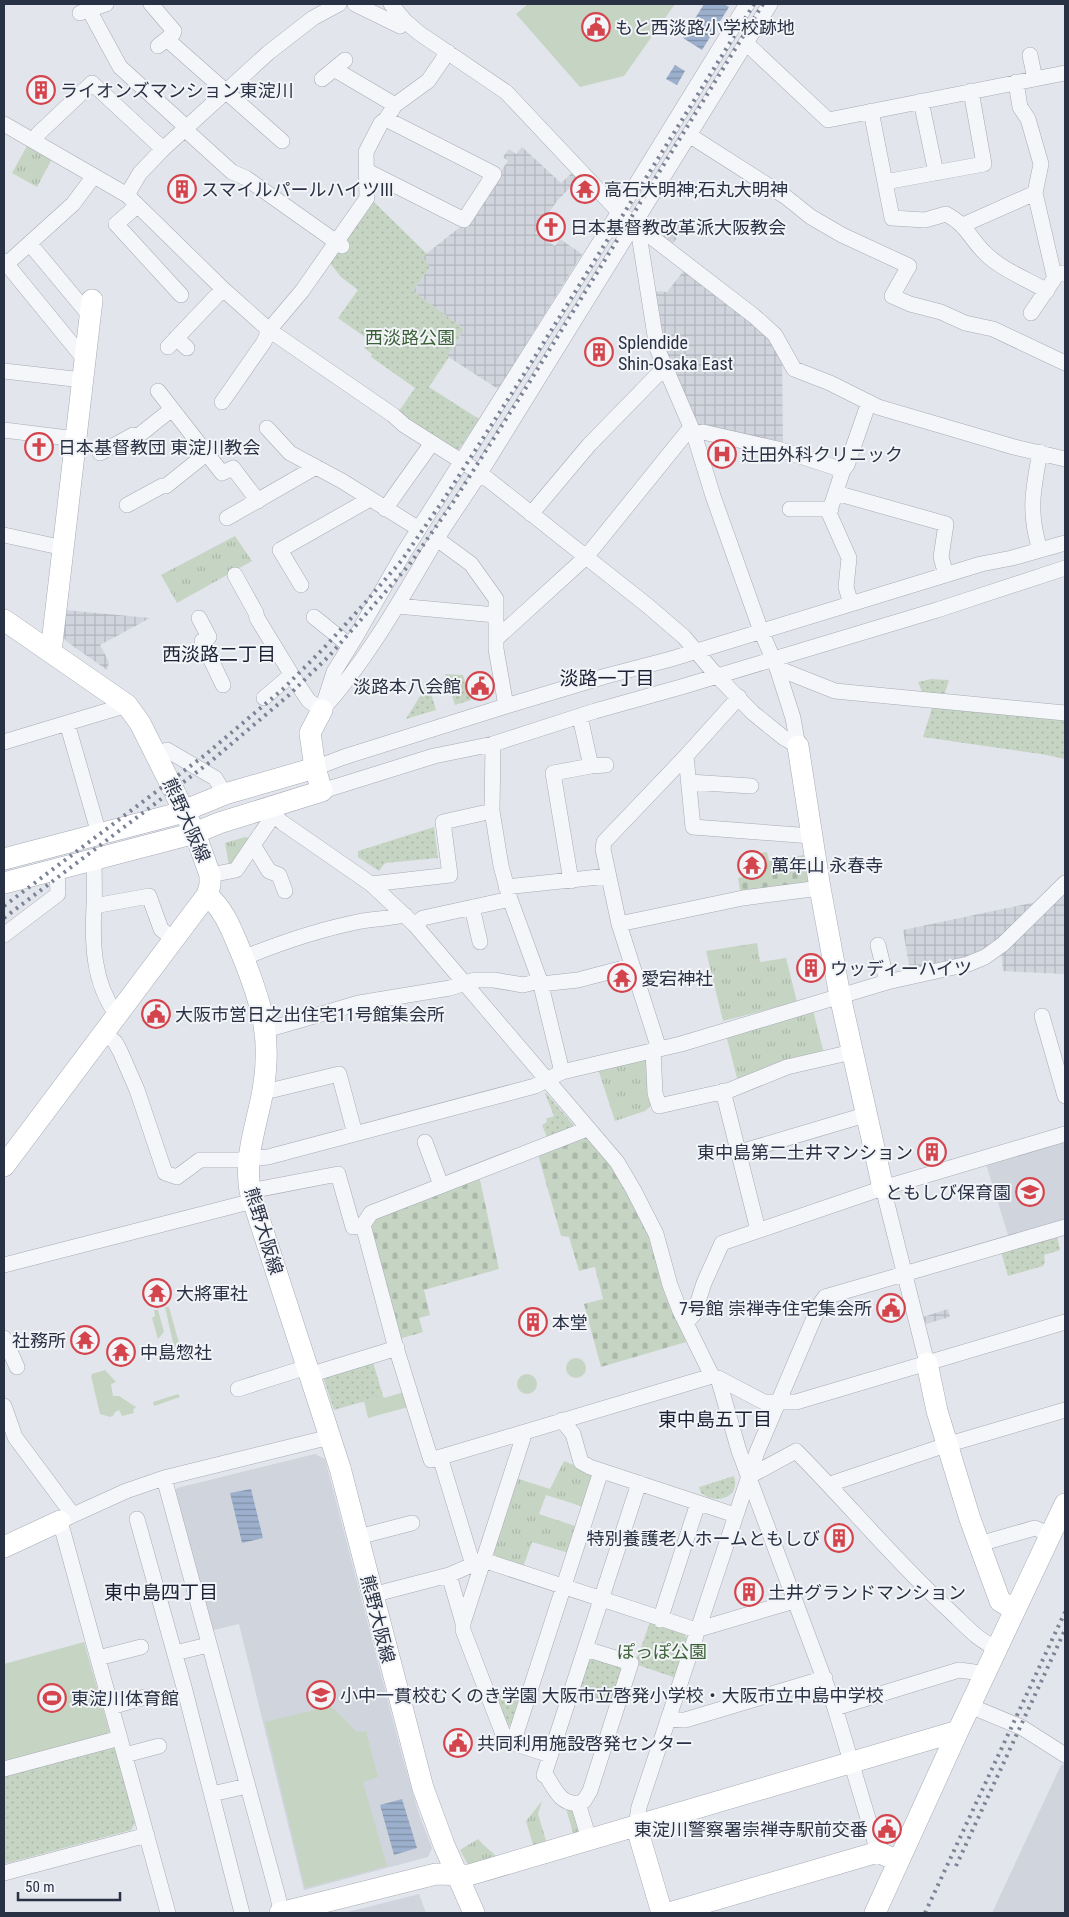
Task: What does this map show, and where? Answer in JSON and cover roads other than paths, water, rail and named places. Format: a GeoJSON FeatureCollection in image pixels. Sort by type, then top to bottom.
{"type":"FeatureCollection","features":[{"type":"Feature","properties":{"kind":"street"},"geometry":{"type":"LineString","coordinates":[[106,4],[84,11],[120,67],[186,126],[189,133],[232,172],[246,178],[339,244]]}},
{"type":"Feature","properties":{"kind":"street"},"geometry":{"type":"LineString","coordinates":[[151,4],[172,28],[173,34],[164,41],[170,42],[282,142]]}},
{"type":"Feature","properties":{"kind":"street"},"geometry":{"type":"LineString","coordinates":[[181,295],[116,224],[132,200],[140,173],[268,53],[313,18],[339,4]]}},
{"type":"Feature","properties":{"kind":"street"},"geometry":{"type":"LineString","coordinates":[[355,4],[400,26],[405,21]]}},
{"type":"Feature","properties":{"kind":"street"},"geometry":{"type":"LineString","coordinates":[[322,791],[315,768],[310,733],[322,710],[334,672],[403,554],[648,166],[747,4]]}},
{"type":"Feature","properties":{"kind":"street"},"geometry":{"type":"LineString","coordinates":[[322,710],[345,684],[397,606],[437,539],[637,225],[664,175],[770,4]]}},
{"type":"Feature","properties":{"kind":"street"},"geometry":{"type":"LineString","coordinates":[[395,5],[405,21],[506,92],[619,212],[721,290],[775,335],[794,369],[830,383],[878,407],[1014,447],[1065,458]]}},
{"type":"Feature","properties":{"kind":"street"},"geometry":{"type":"LineString","coordinates":[[725,40],[744,46],[752,46],[828,120],[1065,74]]}},
{"type":"Feature","properties":{"kind":"street"},"geometry":{"type":"LineString","coordinates":[[222,402],[264,342],[269,330],[339,244],[367,198],[366,152],[381,123],[395,105],[428,81],[448,52]]}},
{"type":"Feature","properties":{"kind":"street"},"geometry":{"type":"LineString","coordinates":[[1030,55],[1035,79]]}},
{"type":"Feature","properties":{"kind":"street"},"geometry":{"type":"LineString","coordinates":[[334,69],[395,105]]}},
{"type":"Feature","properties":{"kind":"street"},"geometry":{"type":"LineString","coordinates":[[1016,82],[1020,107],[1028,119],[1042,164],[1035,193],[1060,274],[1054,279],[1031,313]]}},
{"type":"Feature","properties":{"kind":"street"},"geometry":{"type":"LineString","coordinates":[[34,141],[38,134],[92,83],[164,149]]}},
{"type":"Feature","properties":{"kind":"street"},"geometry":{"type":"LineString","coordinates":[[885,182],[984,164],[972,91]]}},
{"type":"Feature","properties":{"kind":"street"},"geometry":{"type":"LineString","coordinates":[[921,101],[936,173]]}},
{"type":"Feature","properties":{"kind":"street"},"geometry":{"type":"LineString","coordinates":[[871,111],[892,218],[924,220],[946,214],[963,225],[984,252],[1002,266],[1047,291]]}},
{"type":"Feature","properties":{"kind":"street"},"geometry":{"type":"LineString","coordinates":[[367,171],[464,220],[494,174],[386,119]]}},
{"type":"Feature","properties":{"kind":"street"},"geometry":{"type":"LineString","coordinates":[[4,124],[132,200],[223,289],[269,330],[461,463],[480,473],[648,606],[696,650],[717,676],[753,713],[798,746]]}},
{"type":"Feature","properties":{"kind":"street"},"geometry":{"type":"LineString","coordinates":[[689,135],[786,197],[811,217],[842,235],[908,266],[892,296],[910,304],[941,312],[965,323],[993,329],[1065,363]]}},
{"type":"Feature","properties":{"kind":"street"},"geometry":{"type":"LineString","coordinates":[[648,166],[664,175]]}},
{"type":"Feature","properties":{"kind":"street"},"geometry":{"type":"LineString","coordinates":[[84,370],[4,262],[10,260],[30,244],[72,204],[94,176]]}},
{"type":"Feature","properties":{"kind":"street"},"geometry":{"type":"LineString","coordinates":[[963,225],[1035,193]]}},
{"type":"Feature","properties":{"kind":"street"},"geometry":{"type":"LineString","coordinates":[[637,225],[657,348],[693,431],[713,496],[794,718],[820,888],[840,996],[883,1188],[946,1445],[961,1495],[1000,1601],[1015,1610]]}},
{"type":"Feature","properties":{"kind":"street"},"geometry":{"type":"LineString","coordinates":[[30,244],[91,308],[51,652]]}},
{"type":"Feature","properties":{"kind":"street"},"geometry":{"type":"LineString","coordinates":[[177,344],[223,289]]}},
{"type":"Feature","properties":{"kind":"street"},"geometry":{"type":"LineString","coordinates":[[531,514],[589,445],[665,367]]}},
{"type":"Feature","properties":{"kind":"street"},"geometry":{"type":"LineString","coordinates":[[4,371],[84,370]]}},
{"type":"Feature","properties":{"kind":"street"},"geometry":{"type":"LineString","coordinates":[[158,391],[222,473],[233,468],[258,501]]}},
{"type":"Feature","properties":{"kind":"street"},"geometry":{"type":"LineString","coordinates":[[851,604],[846,587],[849,558],[829,513],[842,470],[846,465],[869,402]]}},
{"type":"Feature","properties":{"kind":"street"},"geometry":{"type":"LineString","coordinates":[[100,453],[134,435],[138,436],[172,409]]}},
{"type":"Feature","properties":{"kind":"street"},"geometry":{"type":"LineString","coordinates":[[267,428],[290,453],[342,481],[419,529]]}},
{"type":"Feature","properties":{"kind":"street"},"geometry":{"type":"LineString","coordinates":[[4,430],[76,439]]}},
{"type":"Feature","properties":{"kind":"street"},"geometry":{"type":"LineString","coordinates":[[497,638],[586,557],[687,432],[703,432],[768,447],[842,470]]}},
{"type":"Feature","properties":{"kind":"street"},"geometry":{"type":"LineString","coordinates":[[385,509],[432,443]]}},
{"type":"Feature","properties":{"kind":"street"},"geometry":{"type":"LineString","coordinates":[[1040,452],[1032,498],[1034,533],[1040,550]]}},
{"type":"Feature","properties":{"kind":"street"},"geometry":{"type":"LineString","coordinates":[[128,505],[162,486],[166,486],[206,454]]}},
{"type":"Feature","properties":{"kind":"street"},"geometry":{"type":"LineString","coordinates":[[227,518],[316,467]]}},
{"type":"Feature","properties":{"kind":"street"},"geometry":{"type":"LineString","coordinates":[[300,575],[280,550],[327,532],[370,499]]}},
{"type":"Feature","properties":{"kind":"street"},"geometry":{"type":"LineString","coordinates":[[790,509],[833,501],[946,524],[941,557],[946,575]]}},
{"type":"Feature","properties":{"kind":"street"},"geometry":{"type":"LineString","coordinates":[[4,535],[64,548]]}},
{"type":"Feature","properties":{"kind":"street"},"geometry":{"type":"LineString","coordinates":[[437,539],[471,564],[496,599],[496,649],[506,706]]}},
{"type":"Feature","properties":{"kind":"street"},"geometry":{"type":"LineString","coordinates":[[4,859],[184,811],[225,794],[315,768],[344,757],[506,706],[981,564],[1012,558],[1065,542]]}},
{"type":"Feature","properties":{"kind":"street"},"geometry":{"type":"LineString","coordinates":[[403,554],[422,565]]}},
{"type":"Feature","properties":{"kind":"street"},"geometry":{"type":"LineString","coordinates":[[4,884],[195,833],[219,823],[434,756],[493,744],[717,676],[775,664],[1065,568]]}},
{"type":"Feature","properties":{"kind":"street"},"geometry":{"type":"LineString","coordinates":[[234,575],[291,675],[309,701],[322,710]]}},
{"type":"Feature","properties":{"kind":"street"},"geometry":{"type":"LineString","coordinates":[[397,606],[496,615]]}},
{"type":"Feature","properties":{"kind":"street"},"geometry":{"type":"LineString","coordinates":[[314,617],[350,646]]}},
{"type":"Feature","properties":{"kind":"street"},"geometry":{"type":"LineString","coordinates":[[199,618],[209,637],[202,641],[223,685]]}},
{"type":"Feature","properties":{"kind":"street","name":"熊野大阪線"},"geometry":{"type":"LineString","coordinates":[[4,620],[127,705],[156,754],[195,833],[209,885],[243,958],[260,1001],[266,1030],[267,1062],[248,1159],[251,1196],[330,1437],[423,1788],[456,1874],[474,1913]]}},
{"type":"Feature","properties":{"kind":"street"},"geometry":{"type":"LineString","coordinates":[[775,664],[835,691],[1065,713]]}},
{"type":"Feature","properties":{"kind":"street"},"geometry":{"type":"LineString","coordinates":[[264,698],[291,675]]}},
{"type":"Feature","properties":{"kind":"street"},"geometry":{"type":"LineString","coordinates":[[739,697],[604,842],[603,849],[619,924],[656,1050],[654,1093],[659,1106],[723,1091],[788,1067],[852,1052]]}},
{"type":"Feature","properties":{"kind":"street"},"geometry":{"type":"LineString","coordinates":[[4,742],[127,705]]}},
{"type":"Feature","properties":{"kind":"street"},"geometry":{"type":"LineString","coordinates":[[571,881],[553,774],[598,765],[580,717]]}},
{"type":"Feature","properties":{"kind":"street"},"geometry":{"type":"LineString","coordinates":[[67,723],[99,834]]}},
{"type":"Feature","properties":{"kind":"street"},"geometry":{"type":"LineString","coordinates":[[493,744],[492,811],[501,866],[508,893],[540,983],[562,1072]]}},
{"type":"Feature","properties":{"kind":"street"},"geometry":{"type":"LineString","coordinates":[[156,754],[168,750],[176,754],[215,778],[225,794]]}},
{"type":"Feature","properties":{"kind":"street"},"geometry":{"type":"LineString","coordinates":[[686,756],[693,827],[812,836]]}},
{"type":"Feature","properties":{"kind":"street"},"geometry":{"type":"LineString","coordinates":[[142,823],[152,815],[165,797],[167,776]]}},
{"type":"Feature","properties":{"kind":"street"},"geometry":{"type":"LineString","coordinates":[[689,782],[751,786]]}},
{"type":"Feature","properties":{"kind":"street"},"geometry":{"type":"LineString","coordinates":[[4,1166],[173,939],[209,885],[236,870],[269,822],[274,807]]}},
{"type":"Feature","properties":{"kind":"street"},"geometry":{"type":"LineString","coordinates":[[274,807],[278,819],[371,884],[410,920],[616,1162],[633,1189],[656,1234],[670,1285],[686,1322],[715,1377],[738,1451],[836,1708],[878,1852]]}},
{"type":"Feature","properties":{"kind":"street"},"geometry":{"type":"LineString","coordinates":[[371,884],[450,874],[443,822],[492,811]]}},
{"type":"Feature","properties":{"kind":"street"},"geometry":{"type":"LineString","coordinates":[[253,846],[269,871],[279,875],[285,891]]}},
{"type":"Feature","properties":{"kind":"street"},"geometry":{"type":"LineString","coordinates":[[94,859],[93,935],[98,973],[106,999],[116,1014]]}},
{"type":"Feature","properties":{"kind":"street"},"geometry":{"type":"LineString","coordinates":[[4,935],[58,894],[57,870]]}},
{"type":"Feature","properties":{"kind":"street"},"geometry":{"type":"LineString","coordinates":[[243,958],[322,930],[360,922],[423,918],[472,907],[508,893],[545,882],[608,876]]}},
{"type":"Feature","properties":{"kind":"street"},"geometry":{"type":"LineString","coordinates":[[104,1033],[115,1042],[120,1050],[137,1090],[166,1173],[176,1177],[200,1160],[268,1157],[534,1086],[562,1072],[681,1044],[887,982],[968,964],[984,957],[1003,944],[1065,883]]}},
{"type":"Feature","properties":{"kind":"street"},"geometry":{"type":"LineString","coordinates":[[619,924],[743,898],[820,888]]}},
{"type":"Feature","properties":{"kind":"street"},"geometry":{"type":"LineString","coordinates":[[94,906],[149,896],[161,929],[173,939]]}},
{"type":"Feature","properties":{"kind":"street"},"geometry":{"type":"LineString","coordinates":[[472,907],[480,942]]}},
{"type":"Feature","properties":{"kind":"street"},"geometry":{"type":"LineString","coordinates":[[878,945],[887,982]]}},
{"type":"Feature","properties":{"kind":"street"},"geometry":{"type":"LineString","coordinates":[[266,1030],[359,1002],[450,988],[485,980],[523,985],[578,980],[631,966]]}},
{"type":"Feature","properties":{"kind":"street"},"geometry":{"type":"LineString","coordinates":[[1042,1016],[1061,1068],[1065,1096]]}},
{"type":"Feature","properties":{"kind":"street"},"geometry":{"type":"LineString","coordinates":[[263,1090],[272,1090],[339,1074],[355,1134]]}},
{"type":"Feature","properties":{"kind":"street"},"geometry":{"type":"LineString","coordinates":[[723,1091],[758,1230]]}},
{"type":"Feature","properties":{"kind":"street"},"geometry":{"type":"LineString","coordinates":[[740,1154],[747,1150],[866,1115]]}},
{"type":"Feature","properties":{"kind":"street"},"geometry":{"type":"LineString","coordinates":[[4,1265],[251,1196],[338,1174],[353,1227],[363,1224],[371,1213],[587,1129]]}},
{"type":"Feature","properties":{"kind":"street"},"geometry":{"type":"LineString","coordinates":[[686,1322],[694,1314],[704,1283],[722,1243],[883,1188],[1065,1134]]}},
{"type":"Feature","properties":{"kind":"street"},"geometry":{"type":"LineString","coordinates":[[424,1142],[441,1185]]}},
{"type":"Feature","properties":{"kind":"street"},"geometry":{"type":"LineString","coordinates":[[363,1224],[397,1348],[431,1460],[562,1420],[715,1377],[764,1402],[796,1402],[1065,1322]]}},
{"type":"Feature","properties":{"kind":"street"},"geometry":{"type":"LineString","coordinates":[[662,1913],[636,1825],[638,1807],[748,1477],[777,1402],[820,1304],[825,1297],[1065,1227]]}},
{"type":"Feature","properties":{"kind":"street"},"geometry":{"type":"LineString","coordinates":[[4,1338],[17,1367]]}},
{"type":"Feature","properties":{"kind":"street"},"geometry":{"type":"LineString","coordinates":[[238,1389],[397,1348]]}},
{"type":"Feature","properties":{"kind":"street"},"geometry":{"type":"LineString","coordinates":[[4,1406],[15,1437],[66,1518],[98,1658],[168,1913]]}},
{"type":"Feature","properties":{"kind":"street"},"geometry":{"type":"LineString","coordinates":[[830,1484],[946,1445],[1065,1410]]}},
{"type":"Feature","properties":{"kind":"street"},"geometry":{"type":"LineString","coordinates":[[562,1420],[573,1434],[581,1462],[601,1472],[735,1515]]}},
{"type":"Feature","properties":{"kind":"street"},"geometry":{"type":"LineString","coordinates":[[521,1433],[522,1438],[478,1563],[463,1623],[463,1630],[503,1734],[513,1743],[550,1756]]}},
{"type":"Feature","properties":{"kind":"street"},"geometry":{"type":"LineString","coordinates":[[4,1547],[126,1491],[164,1478],[330,1437]]}},
{"type":"Feature","properties":{"kind":"street"},"geometry":{"type":"LineString","coordinates":[[748,1477],[796,1451],[830,1484],[930,1593],[985,1643],[997,1648]]}},
{"type":"Feature","properties":{"kind":"street"},"geometry":{"type":"LineString","coordinates":[[440,1457],[478,1563]]}},
{"type":"Feature","properties":{"kind":"street"},"geometry":{"type":"LineString","coordinates":[[513,1743],[601,1472]]}},
{"type":"Feature","properties":{"kind":"street"},"geometry":{"type":"LineString","coordinates":[[164,1478],[278,1897],[280,1913],[436,1874],[468,1875],[636,1825],[660,1820],[958,1730]]}},
{"type":"Feature","properties":{"kind":"street"},"geometry":{"type":"LineString","coordinates":[[586,1648],[631,1663],[590,1791],[584,1801],[570,1803],[562,1799],[544,1775],[639,1483]]}},
{"type":"Feature","properties":{"kind":"street"},"geometry":{"type":"LineString","coordinates":[[660,1620],[698,1503]]}},
{"type":"Feature","properties":{"kind":"street"},"geometry":{"type":"LineString","coordinates":[[875,1913],[958,1730],[1065,1504]]}},
{"type":"Feature","properties":{"kind":"street"},"geometry":{"type":"LineString","coordinates":[[137,1519],[175,1653],[242,1913]]}},
{"type":"Feature","properties":{"kind":"street"},"geometry":{"type":"LineString","coordinates":[[358,1537],[412,1523]]}},
{"type":"Feature","properties":{"kind":"street"},"geometry":{"type":"LineString","coordinates":[[979,1544],[1035,1528],[1051,1535]]}},
{"type":"Feature","properties":{"kind":"street"},"geometry":{"type":"LineString","coordinates":[[372,1595],[449,1575],[478,1563],[564,1587],[660,1620],[696,1630],[794,1601]]}},
{"type":"Feature","properties":{"kind":"street"},"geometry":{"type":"LineString","coordinates":[[449,1575],[463,1623]]}},
{"type":"Feature","properties":{"kind":"street"},"geometry":{"type":"LineString","coordinates":[[175,1653],[208,1645]]}},
{"type":"Feature","properties":{"kind":"street"},"geometry":{"type":"LineString","coordinates":[[98,1658],[141,1647]]}},
{"type":"Feature","properties":{"kind":"street"},"geometry":{"type":"LineString","coordinates":[[836,1708],[959,1670],[965,1669],[984,1676]]}},
{"type":"Feature","properties":{"kind":"street"},"geometry":{"type":"LineString","coordinates":[[668,1719],[685,1720],[825,1678]]}},
{"type":"Feature","properties":{"kind":"street"},"geometry":{"type":"LineString","coordinates":[[111,1707],[145,1697]]}},
{"type":"Feature","properties":{"kind":"street"},"geometry":{"type":"LineString","coordinates":[[970,1706],[1021,1727],[1065,1755]]}},
{"type":"Feature","properties":{"kind":"street"},"geometry":{"type":"LineString","coordinates":[[4,1769],[120,1738]]}},
{"type":"Feature","properties":{"kind":"street"},"geometry":{"type":"LineString","coordinates":[[125,1756],[158,1746]]}},
{"type":"Feature","properties":{"kind":"street"},"geometry":{"type":"LineString","coordinates":[[212,1794],[247,1786]]}},
{"type":"Feature","properties":{"kind":"street"},"geometry":{"type":"LineString","coordinates":[[578,1803],[589,1839]]}},
{"type":"Feature","properties":{"kind":"street"},"geometry":{"type":"LineString","coordinates":[[4,1873],[147,1835]]}},
{"type":"Feature","properties":{"kind":"street"},"geometry":{"type":"LineString","coordinates":[[668,1913],[878,1852],[898,1861]]}},
{"type":"Feature","properties":{"kind":"water"},"geometry":{"type":"Polygon","coordinates":[[[704,4],[724,4],[729,7],[702,50],[683,38],[704,4]]]}},
{"type":"Feature","properties":{"kind":"water"},"geometry":{"type":"Polygon","coordinates":[[[675,65],[685,71],[677,85],[666,79],[675,65]]]}},
{"type":"Feature","properties":{"kind":"water"},"geometry":{"type":"Polygon","coordinates":[[[251,1489],[263,1538],[242,1543],[230,1493],[251,1489]]]}},
{"type":"Feature","properties":{"kind":"water"},"geometry":{"type":"Polygon","coordinates":[[[402,1799],[417,1848],[394,1855],[380,1805],[402,1799]]]}},
{"type":"Feature","properties":{"kind":"railway"},"geometry":{"type":"LineString","coordinates":[[4,906],[205,755],[283,689],[323,649],[402,560],[444,499],[521,379],[754,4]]}},
{"type":"Feature","properties":{"kind":"railway"},"geometry":{"type":"LineString","coordinates":[[4,918],[210,762],[289,695],[330,655],[409,565],[452,504],[529,383],[763,4]]}},
{"type":"Feature","properties":{"kind":"railway"},"geometry":{"type":"LineString","coordinates":[[925,1913],[1065,1612]]}},
{"type":"Feature","properties":{"kind":"railway"},"geometry":{"type":"LineString","coordinates":[[956,1866],[1064,1632]]}},
{"type":"Feature","properties":{"kind":"place","name":"もと西淡路小学校跡地"},"geometry":{"type":"Point","coordinates":[596,27]}},
{"type":"Feature","properties":{"kind":"place","name":"ライオンズマンション東淀川"},"geometry":{"type":"Point","coordinates":[41,90]}},
{"type":"Feature","properties":{"kind":"place","name":"スマイルパールハイツIII"},"geometry":{"type":"Point","coordinates":[182,189]}},
{"type":"Feature","properties":{"kind":"place","name":"高石大明神;石丸大明神"},"geometry":{"type":"Point","coordinates":[585,189]}},
{"type":"Feature","properties":{"kind":"place","name":"日本基督教改革派大阪教会"},"geometry":{"type":"Point","coordinates":[551,227]}},
{"type":"Feature","properties":{"kind":"place","name":"Splendide Shin-Osaka East"},"geometry":{"type":"Point","coordinates":[599,352]}},
{"type":"Feature","properties":{"kind":"place","name":"日本基督教団 東淀川教会"},"geometry":{"type":"Point","coordinates":[39,447]}},
{"type":"Feature","properties":{"kind":"place","name":"辻田外科クリニック"},"geometry":{"type":"Point","coordinates":[722,454]}},
{"type":"Feature","properties":{"kind":"place","name":"淡路本八会館"},"geometry":{"type":"Point","coordinates":[480,686]}},
{"type":"Feature","properties":{"kind":"place","name":"萬年山 永春寺"},"geometry":{"type":"Point","coordinates":[752,865]}},
{"type":"Feature","properties":{"kind":"place","name":"ウッディーハイツ"},"geometry":{"type":"Point","coordinates":[811,968]}},
{"type":"Feature","properties":{"kind":"place","name":"愛宕神社"},"geometry":{"type":"Point","coordinates":[622,978]}},
{"type":"Feature","properties":{"kind":"place","name":"大阪市営日之出住宅11号館集会所"},"geometry":{"type":"Point","coordinates":[156,1014]}},
{"type":"Feature","properties":{"kind":"place","name":"東中島第二土井マンション"},"geometry":{"type":"Point","coordinates":[932,1152]}},
{"type":"Feature","properties":{"kind":"place","name":"ともしび保育園"},"geometry":{"type":"Point","coordinates":[1030,1192]}},
{"type":"Feature","properties":{"kind":"place","name":"大將軍社"},"geometry":{"type":"Point","coordinates":[157,1293]}},
{"type":"Feature","properties":{"kind":"place","name":"7号館 崇禅寺住宅集会所"},"geometry":{"type":"Point","coordinates":[891,1308]}},
{"type":"Feature","properties":{"kind":"place","name":"本堂"},"geometry":{"type":"Point","coordinates":[533,1322]}},
{"type":"Feature","properties":{"kind":"place","name":"社務所"},"geometry":{"type":"Point","coordinates":[85,1340]}},
{"type":"Feature","properties":{"kind":"place","name":"中島惣社"},"geometry":{"type":"Point","coordinates":[121,1352]}},
{"type":"Feature","properties":{"kind":"place","name":"特別養護老人ホームともしび"},"geometry":{"type":"Point","coordinates":[839,1538]}},
{"type":"Feature","properties":{"kind":"place","name":"土井グランドマンション"},"geometry":{"type":"Point","coordinates":[749,1592]}},
{"type":"Feature","properties":{"kind":"place","name":"小中一貫校むくのき学園 大阪市立啓発小学校・大阪市立中島中学校"},"geometry":{"type":"Point","coordinates":[321,1695]}},
{"type":"Feature","properties":{"kind":"place","name":"東淀川体育館"},"geometry":{"type":"Point","coordinates":[52,1698]}},
{"type":"Feature","properties":{"kind":"place","name":"共同利用施設啓発センター"},"geometry":{"type":"Point","coordinates":[458,1743]}},
{"type":"Feature","properties":{"kind":"place","name":"東淀川警察署崇禅寺駅前交番"},"geometry":{"type":"Point","coordinates":[887,1829]}},
{"type":"Feature","properties":{"kind":"district","name":"西淡路二丁目"},"geometry":{"type":"Point","coordinates":[219,654]}},
{"type":"Feature","properties":{"kind":"district","name":"淡路一丁目"},"geometry":{"type":"Point","coordinates":[607,678]}},
{"type":"Feature","properties":{"kind":"district","name":"東中島五丁目"},"geometry":{"type":"Point","coordinates":[715,1419]}},
{"type":"Feature","properties":{"kind":"district","name":"東中島四丁目"},"geometry":{"type":"Point","coordinates":[161,1592]}},
{"type":"Feature","properties":{"kind":"park label","name":"西淡路公園"},"geometry":{"type":"Point","coordinates":[410,337]}},
{"type":"Feature","properties":{"kind":"park label","name":"ぽっぽ公園"},"geometry":{"type":"Point","coordinates":[662,1651]}}]}
